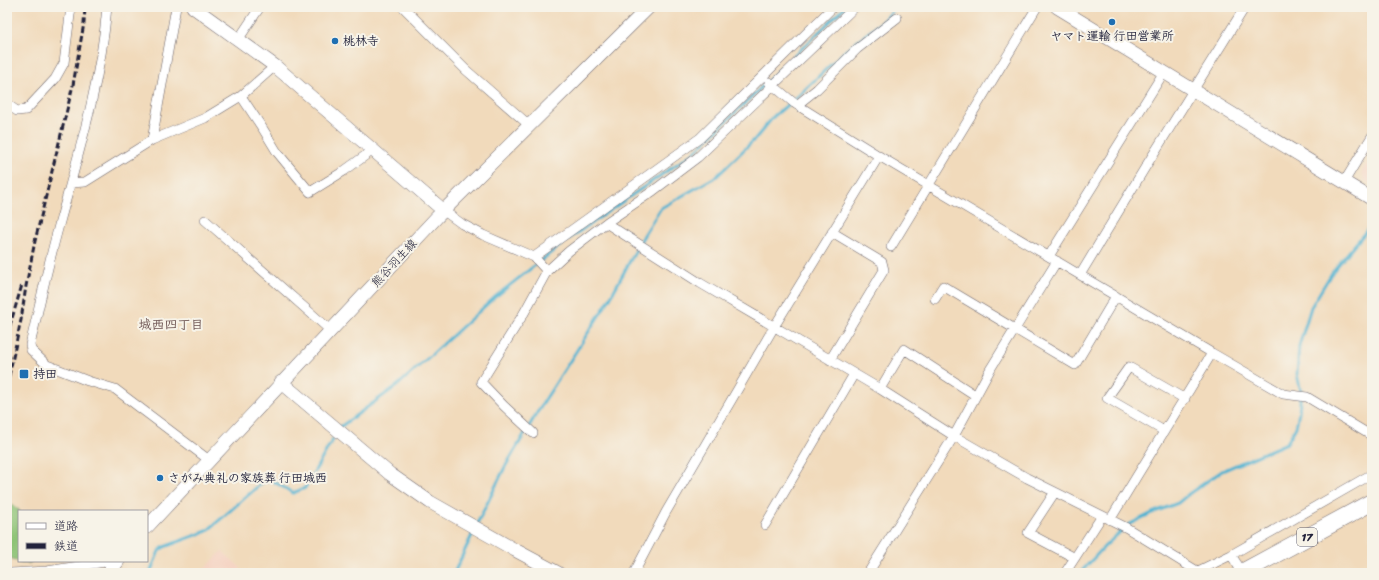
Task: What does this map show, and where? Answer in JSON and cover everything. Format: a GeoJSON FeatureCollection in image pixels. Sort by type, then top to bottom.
{"type":"FeatureCollection","features":[{"type":"Feature","properties":{"kind":"highway","name":"17"},"geometry":{"type":"LineString","coordinates":[[1242,573],[1372,502]]}},
{"type":"Feature","properties":{"kind":"street"},"geometry":{"type":"LineString","coordinates":[[7,104],[17,111],[26,110],[55,79],[64,63],[70,7]]}},
{"type":"Feature","properties":{"kind":"street"},"geometry":{"type":"LineString","coordinates":[[107,7],[99,72],[71,183],[60,219],[30,345],[31,350],[47,365],[88,381],[115,389],[209,460]]}},
{"type":"Feature","properties":{"kind":"street"},"geometry":{"type":"LineString","coordinates":[[152,140],[176,7]]}},
{"type":"Feature","properties":{"kind":"street"},"geometry":{"type":"LineString","coordinates":[[193,7],[275,66],[462,224],[540,263],[569,251],[698,157],[833,7]]}},
{"type":"Feature","properties":{"kind":"street"},"geometry":{"type":"LineString","coordinates":[[238,40],[260,7]]}},
{"type":"Feature","properties":{"kind":"street"},"geometry":{"type":"LineString","coordinates":[[403,7],[466,70],[529,125]]}},
{"type":"Feature","properties":{"kind":"street","name":"熊谷羽生線"},"geometry":{"type":"LineString","coordinates":[[148,526],[281,382],[444,210],[649,7]]}},
{"type":"Feature","properties":{"kind":"street"},"geometry":{"type":"LineString","coordinates":[[533,433],[480,382],[524,313],[540,263],[700,138],[855,7]]}},
{"type":"Feature","properties":{"kind":"street"},"geometry":{"type":"LineString","coordinates":[[891,247],[1037,7]]}},
{"type":"Feature","properties":{"kind":"street"},"geometry":{"type":"LineString","coordinates":[[1057,7],[1372,199]]}},
{"type":"Feature","properties":{"kind":"street"},"geometry":{"type":"LineString","coordinates":[[1080,275],[1245,7]]}},
{"type":"Feature","properties":{"kind":"street"},"geometry":{"type":"LineString","coordinates":[[793,103],[817,89],[857,49],[897,18]]}},
{"type":"Feature","properties":{"kind":"street"},"geometry":{"type":"LineString","coordinates":[[71,183],[85,182],[152,140],[205,118],[241,96],[275,66]]}},
{"type":"Feature","properties":{"kind":"street"},"geometry":{"type":"LineString","coordinates":[[868,573],[954,436],[975,396],[1015,330],[1053,258],[1164,72]]}},
{"type":"Feature","properties":{"kind":"street"},"geometry":{"type":"LineString","coordinates":[[768,81],[793,103],[879,156],[1212,353],[1283,394],[1307,397],[1372,436]]}},
{"type":"Feature","properties":{"kind":"street"},"geometry":{"type":"LineString","coordinates":[[241,96],[277,152],[310,192],[344,171],[373,150]]}},
{"type":"Feature","properties":{"kind":"street"},"geometry":{"type":"LineString","coordinates":[[1344,182],[1372,136]]}},
{"type":"Feature","properties":{"kind":"street"},"geometry":{"type":"LineString","coordinates":[[634,573],[666,512],[774,327],[879,156]]}},
{"type":"Feature","properties":{"kind":"street"},"geometry":{"type":"LineString","coordinates":[[205,220],[330,330]]}},
{"type":"Feature","properties":{"kind":"street"},"geometry":{"type":"LineString","coordinates":[[607,222],[609,225],[700,283],[880,389],[954,436],[1027,478],[1127,528],[1196,572],[1231,555],[1372,474]]}},
{"type":"Feature","properties":{"kind":"street"},"geometry":{"type":"LineString","coordinates":[[830,360],[884,270],[882,262],[832,232]]}},
{"type":"Feature","properties":{"kind":"street"},"geometry":{"type":"LineString","coordinates":[[935,299],[943,286],[1075,365],[1116,296]]}},
{"type":"Feature","properties":{"kind":"street"},"geometry":{"type":"LineString","coordinates":[[880,389],[904,349],[975,396]]}},
{"type":"Feature","properties":{"kind":"street"},"geometry":{"type":"LineString","coordinates":[[1110,520],[1212,353]]}},
{"type":"Feature","properties":{"kind":"street"},"geometry":{"type":"LineString","coordinates":[[1164,431],[1107,398],[1129,367],[1184,399]]}},
{"type":"Feature","properties":{"kind":"street"},"geometry":{"type":"LineString","coordinates":[[765,525],[854,374]]}},
{"type":"Feature","properties":{"kind":"street"},"geometry":{"type":"LineString","coordinates":[[281,382],[390,474],[430,502],[558,573]]}},
{"type":"Feature","properties":{"kind":"street"},"geometry":{"type":"LineString","coordinates":[[1055,492],[1028,533],[1074,558]]}},
{"type":"Feature","properties":{"kind":"street"},"geometry":{"type":"LineString","coordinates":[[1065,573],[1102,516]]}},
{"type":"Feature","properties":{"kind":"street"},"geometry":{"type":"LineString","coordinates":[[1231,555],[1242,573]]}},
{"type":"Feature","properties":{"kind":"street"},"geometry":{"type":"LineString","coordinates":[[11,573],[47,571],[106,562],[113,567]]}},
{"type":"Feature","properties":{"kind":"shaded area"},"geometry":{"type":"Polygon","coordinates":[[[1372,156],[1372,184],[1364,180],[1362,171],[1372,156]]]}},
{"type":"Feature","properties":{"kind":"shaded area"},"geometry":{"type":"Polygon","coordinates":[[[222,551],[241,568],[236,573],[201,573],[222,551]]]}},
{"type":"Feature","properties":{"kind":"green space"},"geometry":{"type":"Polygon","coordinates":[[[7,501],[19,510],[18,562],[7,556],[7,501]]]}},
{"type":"Feature","properties":{"kind":"green space"},"geometry":{"type":"Polygon","coordinates":[[[18,562],[31,562],[30,563],[18,562]]]}},
{"type":"Feature","properties":{"kind":"waterway"},"geometry":{"type":"LineString","coordinates":[[340,427],[398,385],[495,297],[567,240],[693,153],[845,7]]}},
{"type":"Feature","properties":{"kind":"waterway"},"geometry":{"type":"LineString","coordinates":[[477,524],[505,467],[541,406],[609,300],[644,235],[661,208],[717,176],[755,139],[774,116],[797,97],[844,52],[884,20],[896,7]]}},
{"type":"Feature","properties":{"kind":"waterway"},"geometry":{"type":"LineString","coordinates":[[1080,573],[1105,546],[1128,525],[1152,513],[1178,503],[1222,471],[1287,443],[1296,427],[1299,412],[1301,392],[1297,374],[1299,346],[1311,307],[1333,271],[1372,224]]}},
{"type":"Feature","properties":{"kind":"waterway"},"geometry":{"type":"LineString","coordinates":[[150,573],[159,551],[164,547],[207,531],[263,482],[271,480],[293,493],[305,488],[333,439]]}},
{"type":"Feature","properties":{"kind":"waterway"},"geometry":{"type":"LineString","coordinates":[[454,573],[474,531]]}},
{"type":"Feature","properties":{"kind":"railway"},"geometry":{"type":"LineString","coordinates":[[7,385],[21,320],[35,241],[73,85],[84,23],[85,7]]}},
{"type":"Feature","properties":{"kind":"railway"},"geometry":{"type":"LineString","coordinates":[[7,335],[22,285]]}},
{"type":"Feature","properties":{"kind":"place","name":"ヤマト運輸 行田営業所"},"geometry":{"type":"Point","coordinates":[1112,22]}},
{"type":"Feature","properties":{"kind":"place","name":"桃林寺"},"geometry":{"type":"Point","coordinates":[335,41]}},
{"type":"Feature","properties":{"kind":"place","name":"持田"},"geometry":{"type":"Point","coordinates":[24,374]}},
{"type":"Feature","properties":{"kind":"place","name":"さがみ典礼の家族葬 行田城西"},"geometry":{"type":"Point","coordinates":[160,478]}},
{"type":"Feature","properties":{"kind":"district","name":"城西四丁目"},"geometry":{"type":"Point","coordinates":[171,324]}}]}
